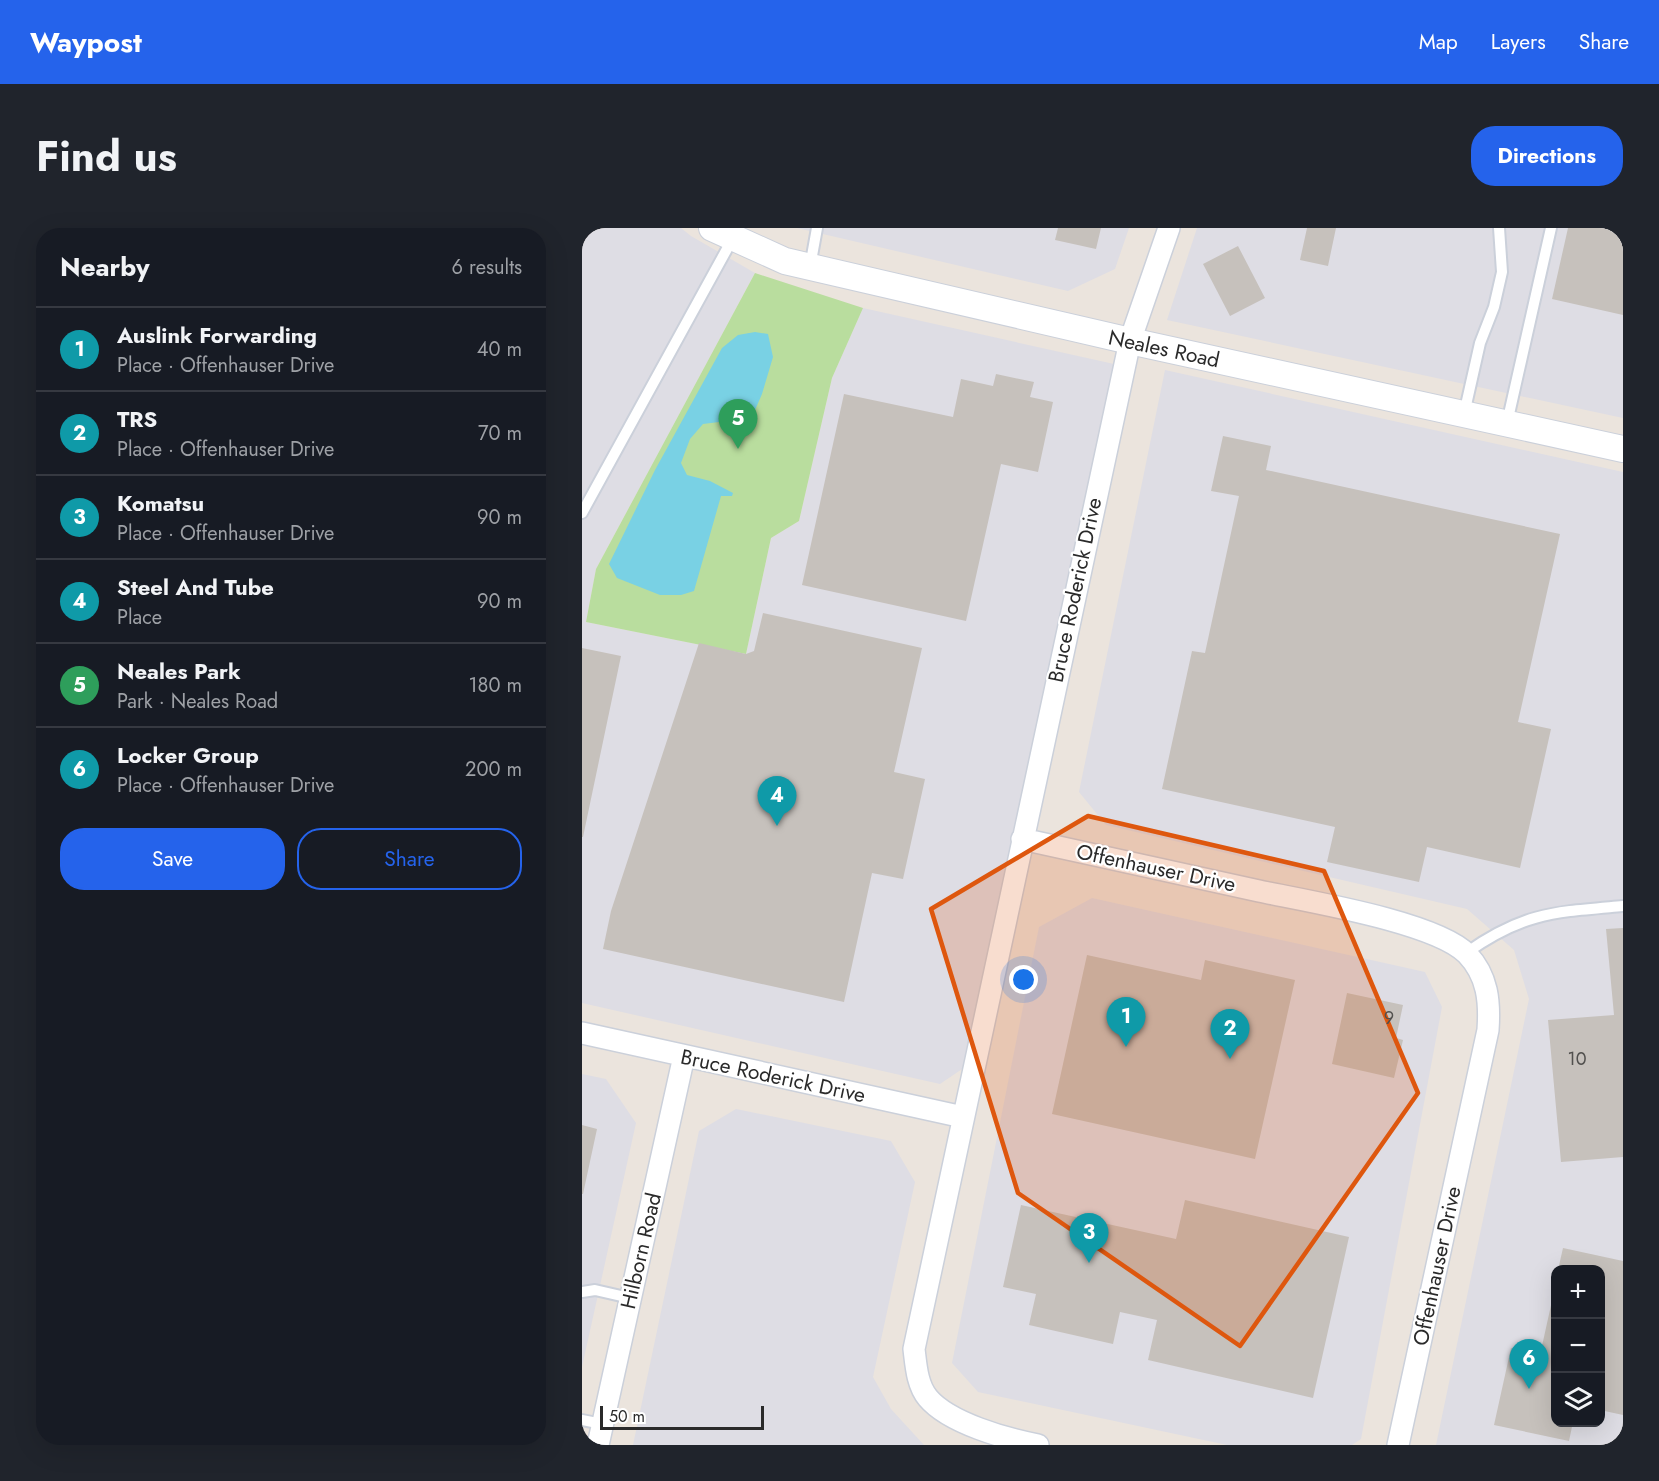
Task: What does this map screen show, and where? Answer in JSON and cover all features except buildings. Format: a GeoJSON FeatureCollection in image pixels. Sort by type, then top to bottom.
{"type":"FeatureCollection","features":[{"type":"Feature","properties":{"kind":"street","name":"Bruce Roderick Drive"},"geometry":{"type":"LineString","coordinates":[[1022,839],[1130,341],[1169,228]]}},
{"type":"Feature","properties":{"kind":"street","name":"Neales Road"},"geometry":{"type":"LineString","coordinates":[[723,233],[785,261],[1130,341],[1623,449]]}},
{"type":"Feature","properties":{"kind":"street","name":"Offenhauser Drive"},"geometry":{"type":"LineString","coordinates":[[1022,839],[1376,916],[1450,941],[1466,953],[1477,968],[1486,987],[1490,1006],[1488,1030],[1398,1445]]}},
{"type":"Feature","properties":{"kind":"street"},"geometry":{"type":"LineString","coordinates":[[1022,839],[914,1349],[919,1378],[928,1398],[950,1416],[1007,1439],[1038,1445]]}},
{"type":"Feature","properties":{"kind":"street","name":"Bruce Roderick Drive"},"geometry":{"type":"LineString","coordinates":[[582,1034],[963,1117]]}},
{"type":"Feature","properties":{"kind":"street","name":"Hilborn Road"},"geometry":{"type":"LineString","coordinates":[[598,1445],[592,1422],[630,1298],[684,1056]]}},
{"type":"Feature","properties":{"kind":"lane"},"geometry":{"type":"LineString","coordinates":[[810,267],[816,228]]}},
{"type":"Feature","properties":{"kind":"lane"},"geometry":{"type":"LineString","coordinates":[[1464,414],[1480,343],[1494,307],[1502,272],[1499,228]]}},
{"type":"Feature","properties":{"kind":"lane"},"geometry":{"type":"LineString","coordinates":[[1507,423],[1551,228]]}},
{"type":"Feature","properties":{"kind":"lane"},"geometry":{"type":"LineString","coordinates":[[582,513],[723,233]]}},
{"type":"Feature","properties":{"kind":"lane"},"geometry":{"type":"LineString","coordinates":[[1466,953],[1506,928],[1536,916],[1623,906]]}},
{"type":"Feature","properties":{"kind":"lane"},"geometry":{"type":"LineString","coordinates":[[582,1292],[595,1290],[630,1298]]}},
{"type":"Feature","properties":{"kind":"highlighted area"},"geometry":{"type":"Polygon","coordinates":[[[1088,816],[1324,871],[1418,1093],[1240,1346],[1018,1193],[931,909],[1088,816]]]}},
{"type":"Feature","properties":{"kind":"shaded area"},"geometry":{"type":"Polygon","coordinates":[[[582,228],[681,228],[755,273],[596,569],[586,622],[746,654],[771,538],[799,521],[832,378],[863,308],[1123,366],[971,1063],[940,1084],[582,1003],[582,228]]]}},
{"type":"Feature","properties":{"kind":"shaded area"},"geometry":{"type":"Polygon","coordinates":[[[797,228],[1129,228],[1115,269],[1068,291],[797,228]]]}},
{"type":"Feature","properties":{"kind":"shaded area"},"geometry":{"type":"Polygon","coordinates":[[[1197,228],[1623,228],[1623,418],[1167,320],[1197,228]]]}},
{"type":"Feature","properties":{"kind":"shaded area"},"geometry":{"type":"Polygon","coordinates":[[[1165,370],[1623,472],[1623,1445],[1436,1445],[1529,999],[1514,950],[1467,909],[1106,825],[1079,792],[1165,370]]]}},
{"type":"Feature","properties":{"kind":"shaded area"},"geometry":{"type":"Polygon","coordinates":[[[1092,898],[1425,972],[1442,1007],[1361,1439],[1352,1445],[1227,1445],[978,1392],[952,1363],[1039,927],[1092,898]]]}},
{"type":"Feature","properties":{"kind":"shaded area"},"geometry":{"type":"Polygon","coordinates":[[[582,1074],[606,1079],[636,1123],[582,1367],[582,1074]]]}},
{"type":"Feature","properties":{"kind":"shaded area"},"geometry":{"type":"Polygon","coordinates":[[[736,1109],[891,1141],[915,1182],[873,1377],[891,1409],[924,1445],[633,1445],[699,1131],[736,1109]]]}},
{"type":"Feature","properties":{"kind":"green space"},"geometry":{"type":"Polygon","coordinates":[[[755,273],[863,308],[832,378],[799,521],[771,538],[746,654],[586,622],[596,569],[755,273]]]}},
{"type":"Feature","properties":{"kind":"water"},"geometry":{"type":"Polygon","coordinates":[[[755,332],[768,334],[773,357],[762,394],[749,424],[727,421],[703,424],[690,439],[681,463],[687,475],[710,481],[733,493],[732,496],[721,496],[694,591],[681,595],[660,595],[617,578],[609,564],[655,470],[722,348],[738,335],[755,332]]]}},
{"type":"Feature","properties":{"kind":"place","name":"Neales Park"},"geometry":{"type":"Point","coordinates":[738,449]}},
{"type":"Feature","properties":{"kind":"place","name":"Steel And Tube"},"geometry":{"type":"Point","coordinates":[777,826]}},
{"type":"Feature","properties":{"kind":"place","name":"Auslink Forwarding"},"geometry":{"type":"Point","coordinates":[1126,1047]}},
{"type":"Feature","properties":{"kind":"place","name":"TRS"},"geometry":{"type":"Point","coordinates":[1230,1059]}},
{"type":"Feature","properties":{"kind":"place","name":"Komatsu"},"geometry":{"type":"Point","coordinates":[1089,1263]}},
{"type":"Feature","properties":{"kind":"place","name":"Locker Group"},"geometry":{"type":"Point","coordinates":[1529,1389]}}]}
